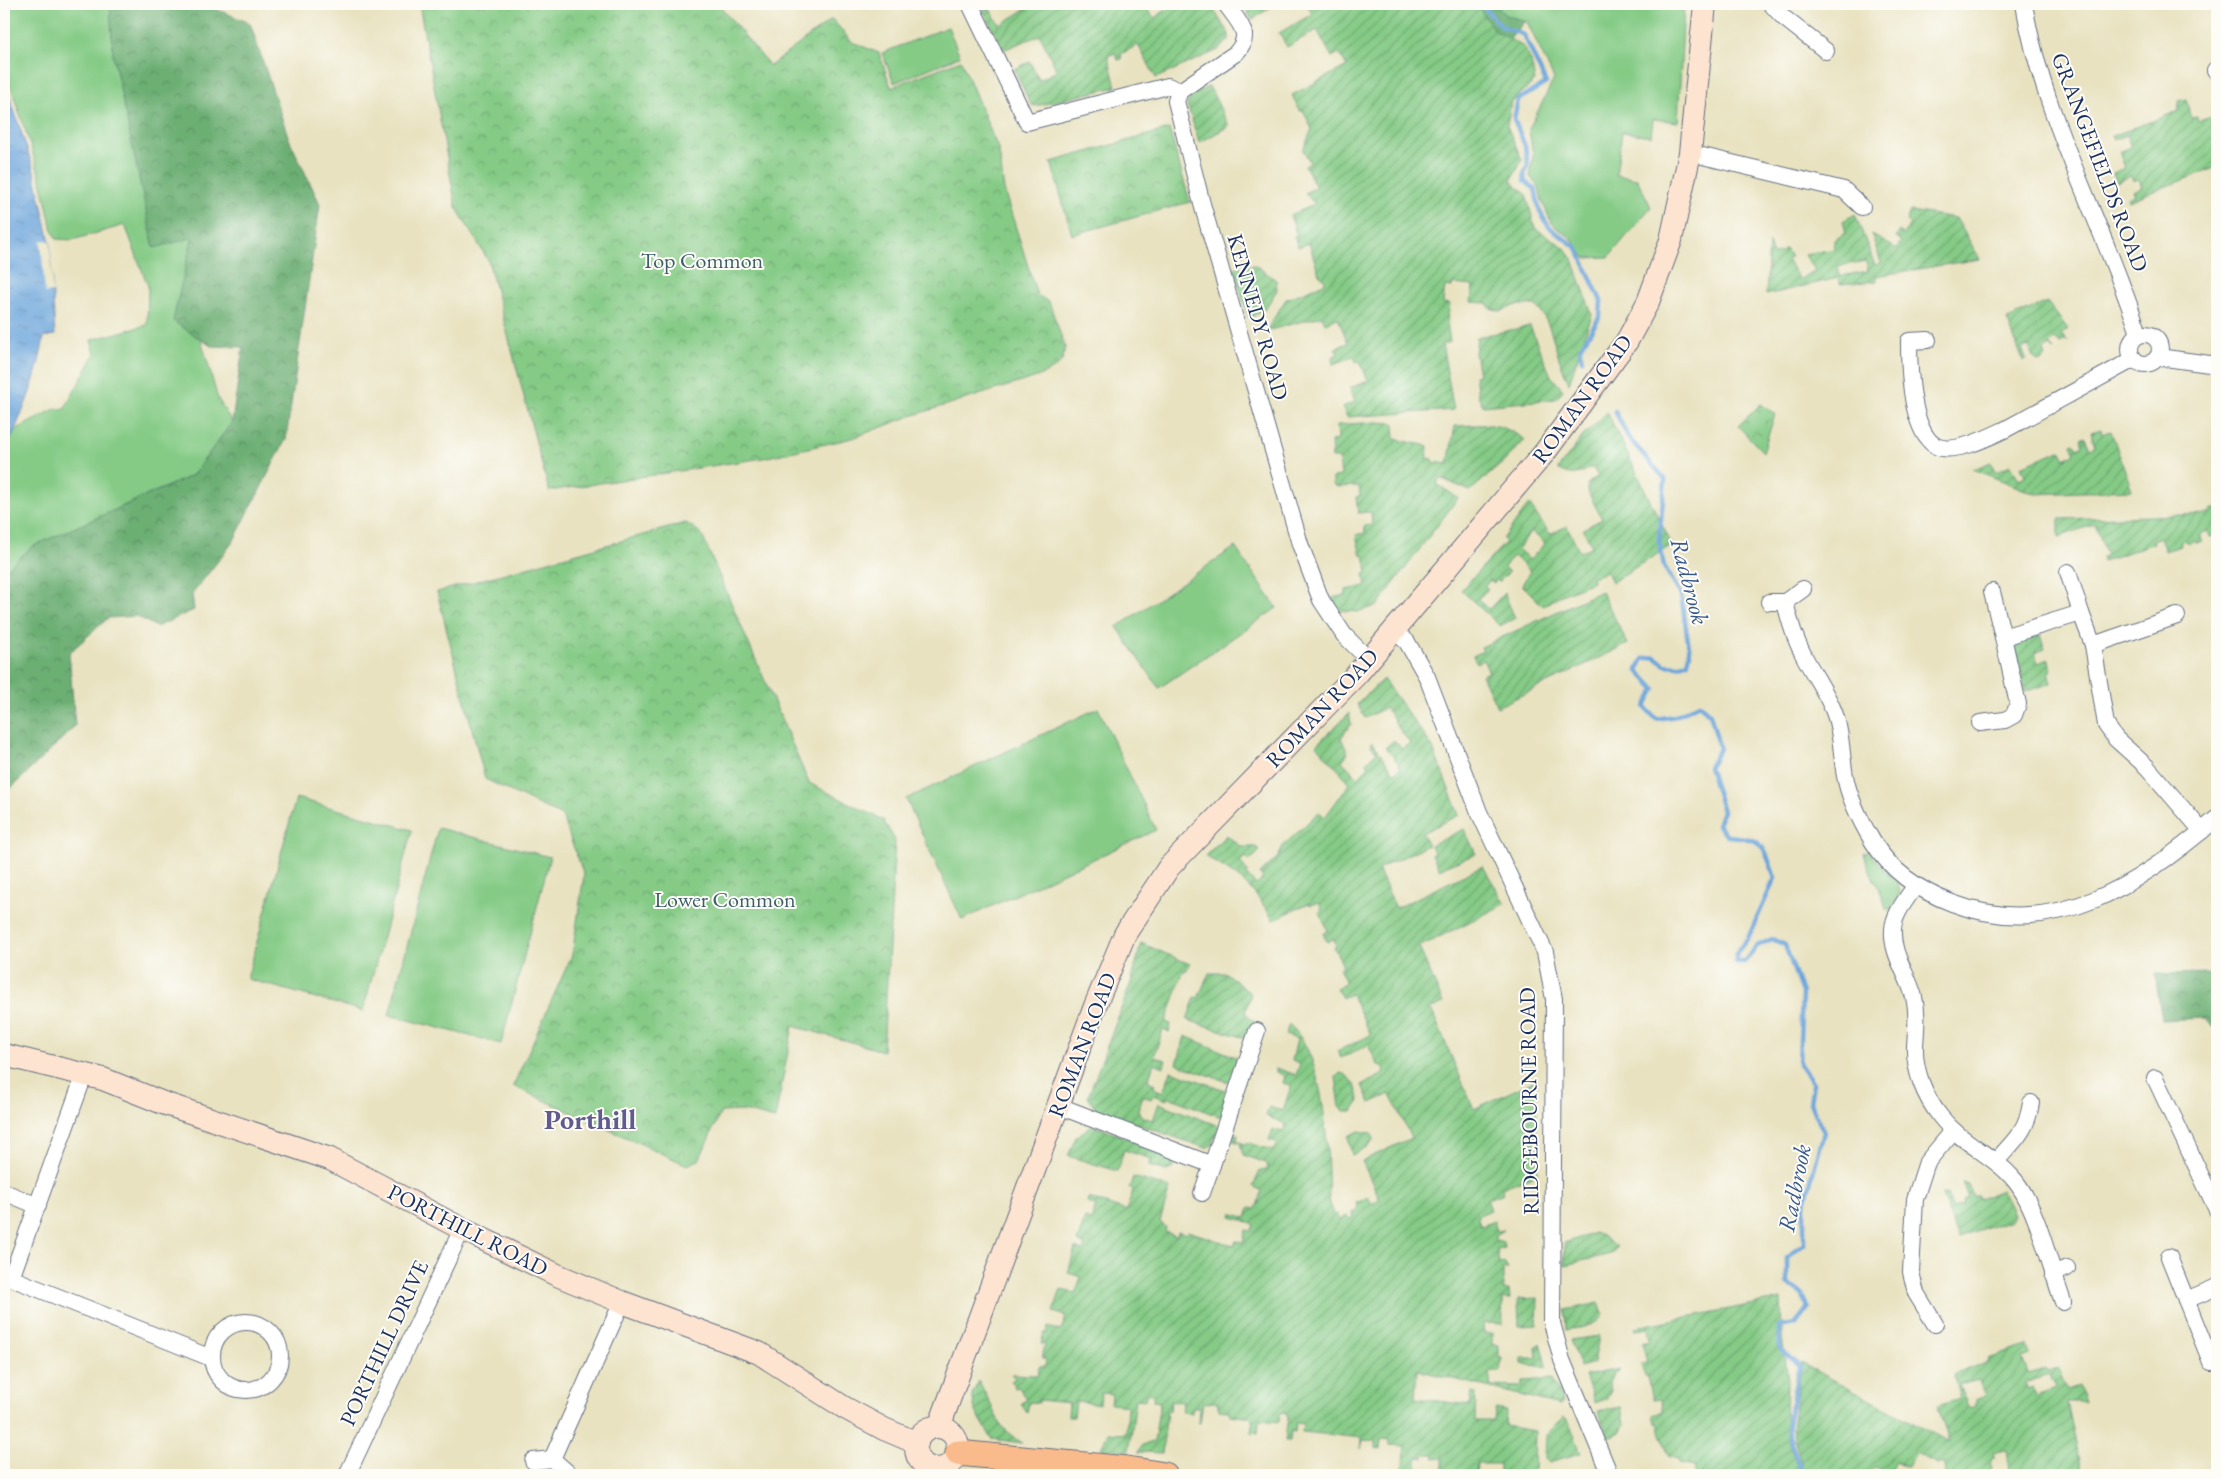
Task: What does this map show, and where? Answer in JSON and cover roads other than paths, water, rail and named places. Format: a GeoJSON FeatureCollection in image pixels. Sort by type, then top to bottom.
{"type":"FeatureCollection","features":[{"type":"Feature","properties":{"kind":"main road","name":"ROMAN ROAD"},"geometry":{"type":"LineString","coordinates":[[939,1427],[1095,1006],[1125,934],[1169,867],[1301,733],[1369,660],[1544,452],[1627,341],[1648,302],[1665,260],[1679,209],[1690,153],[1705,4]]}},
{"type":"Feature","properties":{"kind":"main road","name":"PORTHILL ROAD"},"geometry":{"type":"LineString","coordinates":[[4,1055],[85,1074],[163,1103],[330,1159],[462,1229],[557,1275],[622,1302],[759,1353],[845,1408],[884,1429],[917,1443]]}},
{"type":"Feature","properties":{"kind":"main road"},"geometry":{"type":"LineString","coordinates":[[939,1427],[952,1433],[957,1440],[958,1453],[955,1461],[947,1468],[925,1471],[919,1458],[917,1443],[923,1432],[930,1428],[939,1427]]}},
{"type":"Feature","properties":{"kind":"main road"},"geometry":{"type":"LineString","coordinates":[[958,1453],[1118,1468],[1165,1475]]}},
{"type":"Feature","properties":{"kind":"street"},"geometry":{"type":"LineString","coordinates":[[970,4],[1027,122],[1168,86],[1180,91],[1236,54],[1243,45],[1246,39],[1244,32],[1226,4]]}},
{"type":"Feature","properties":{"kind":"street"},"geometry":{"type":"LineString","coordinates":[[1771,4],[1784,18],[1826,50]]}},
{"type":"Feature","properties":{"kind":"street","name":"GRANGEFIELDS ROAD"},"geometry":{"type":"LineString","coordinates":[[2024,4],[2029,38],[2052,111],[2080,184],[2106,241],[2139,334]]}},
{"type":"Feature","properties":{"kind":"street","name":"KENNEDY ROAD"},"geometry":{"type":"LineString","coordinates":[[1180,91],[1176,100],[1202,204],[1300,544],[1321,600],[1344,635],[1369,660]]}},
{"type":"Feature","properties":{"kind":"street"},"geometry":{"type":"LineString","coordinates":[[1690,153],[1844,190],[1862,207]]}},
{"type":"Feature","properties":{"kind":"street"},"geometry":{"type":"LineString","coordinates":[[2134,359],[2130,345],[2139,334],[2149,334],[2157,339],[2160,348],[2158,357]]}},
{"type":"Feature","properties":{"kind":"street"},"geometry":{"type":"LineString","coordinates":[[1928,340],[1901,341],[1909,363],[1914,404],[1924,434],[1936,446],[1953,449],[1999,432],[2134,359]]}},
{"type":"Feature","properties":{"kind":"street"},"geometry":{"type":"LineString","coordinates":[[2134,359],[2146,364],[2158,357],[2217,365]]}},
{"type":"Feature","properties":{"kind":"street"},"geometry":{"type":"LineString","coordinates":[[2068,572],[2093,645],[2106,724],[2116,739],[2147,767],[2202,831]]}},
{"type":"Feature","properties":{"kind":"street"},"geometry":{"type":"LineString","coordinates":[[1803,590],[1777,602],[1826,692],[1835,714],[1845,777],[1860,819],[1881,853],[1915,886],[1973,911],[2016,917],[2054,913],[2092,902],[2150,871],[2217,818]]}},
{"type":"Feature","properties":{"kind":"street"},"geometry":{"type":"LineString","coordinates":[[1980,723],[2004,720],[2014,715],[2018,704],[1992,592]]}},
{"type":"Feature","properties":{"kind":"street"},"geometry":{"type":"LineString","coordinates":[[2003,637],[2081,613]]}},
{"type":"Feature","properties":{"kind":"street"},"geometry":{"type":"LineString","coordinates":[[2093,645],[2177,616]]}},
{"type":"Feature","properties":{"kind":"street","name":"RIDGEBOURNE ROAD"},"geometry":{"type":"LineString","coordinates":[[1394,630],[1407,642],[1423,668],[1479,812],[1545,952],[1554,999],[1552,1323],[1562,1360],[1610,1475]]}},
{"type":"Feature","properties":{"kind":"street"},"geometry":{"type":"LineString","coordinates":[[1915,886],[1895,916],[1893,929],[1894,944],[1917,1011],[1915,1048],[1922,1083],[1929,1101],[1953,1131],[1996,1161],[2019,1186],[2060,1271],[2063,1302]]}},
{"type":"Feature","properties":{"kind":"street"},"geometry":{"type":"LineString","coordinates":[[1202,1193],[1257,1031]]}},
{"type":"Feature","properties":{"kind":"street"},"geometry":{"type":"LineString","coordinates":[[85,1074],[38,1206],[7,1277],[211,1358]]}},
{"type":"Feature","properties":{"kind":"street"},"geometry":{"type":"LineString","coordinates":[[2155,1078],[2217,1210]]}},
{"type":"Feature","properties":{"kind":"street"},"geometry":{"type":"LineString","coordinates":[[1996,1161],[2034,1123],[2031,1103]]}},
{"type":"Feature","properties":{"kind":"street"},"geometry":{"type":"LineString","coordinates":[[1058,1106],[1212,1165]]}},
{"type":"Feature","properties":{"kind":"street"},"geometry":{"type":"LineString","coordinates":[[1935,1324],[1916,1293],[1912,1272],[1915,1199],[1927,1162],[1953,1131]]}},
{"type":"Feature","properties":{"kind":"street"},"geometry":{"type":"LineString","coordinates":[[4,1192],[38,1206]]}},
{"type":"Feature","properties":{"kind":"street","name":"PORTHILL DRIVE"},"geometry":{"type":"LineString","coordinates":[[347,1475],[462,1229]]}},
{"type":"Feature","properties":{"kind":"street"},"geometry":{"type":"LineString","coordinates":[[2169,1257],[2211,1362]]}},
{"type":"Feature","properties":{"kind":"street"},"geometry":{"type":"LineString","coordinates":[[2186,1300],[2217,1287]]}},
{"type":"Feature","properties":{"kind":"street"},"geometry":{"type":"LineString","coordinates":[[552,1459],[622,1302]]}},
{"type":"Feature","properties":{"kind":"street"},"geometry":{"type":"LineString","coordinates":[[246,1322],[257,1324],[269,1331],[276,1341],[280,1359],[278,1369],[264,1385],[253,1390],[239,1390],[228,1386],[216,1375],[211,1358],[213,1346],[223,1330],[233,1324],[246,1322]]}},
{"type":"Feature","properties":{"kind":"street"},"geometry":{"type":"LineString","coordinates":[[533,1461],[552,1459],[567,1472]]}},
{"type":"Feature","properties":{"kind":"water"},"geometry":{"type":"Polygon","coordinates":[[[4,80],[33,167],[50,242],[55,335],[44,337],[38,366],[28,396],[4,452],[4,80]]]}},
{"type":"Feature","properties":{"kind":"waterway","name":"Radbrook"},"geometry":{"type":"LineString","coordinates":[[1481,4],[1501,26],[1524,35],[1546,83],[1518,100],[1514,119],[1525,146],[1528,164],[1524,174],[1525,181],[1535,189],[1540,212],[1549,227],[1577,248],[1601,301],[1600,316],[1580,349],[1582,360]]}},
{"type":"Feature","properties":{"kind":"waterway","name":"Radbrook"},"geometry":{"type":"LineString","coordinates":[[1615,411],[1628,437],[1665,479],[1659,540],[1664,566],[1681,595],[1690,654],[1688,662],[1678,666],[1665,665],[1655,657],[1643,659],[1637,670],[1655,689],[1645,707],[1656,719],[1676,716],[1699,704],[1710,714],[1720,749],[1709,767],[1723,811],[1718,825],[1727,836],[1749,839],[1761,845],[1768,857],[1775,878],[1748,938],[1736,953],[1736,962],[1744,962],[1757,946],[1772,939],[1785,945],[1802,993],[1799,1063],[1813,1083],[1810,1103],[1824,1132],[1804,1206],[1804,1244],[1787,1258],[1787,1283],[1802,1294],[1808,1308],[1795,1324],[1779,1327],[1780,1348],[1799,1366],[1787,1430],[1802,1475]]}},
{"type":"Feature","properties":{"kind":"district","name":"Porthill"},"geometry":{"type":"Point","coordinates":[590,1119]}},
{"type":"Feature","properties":{"kind":"park label","name":"Top Common"},"geometry":{"type":"Point","coordinates":[702,260]}},
{"type":"Feature","properties":{"kind":"park label","name":"Lower Common"},"geometry":{"type":"Point","coordinates":[725,899]}}]}
